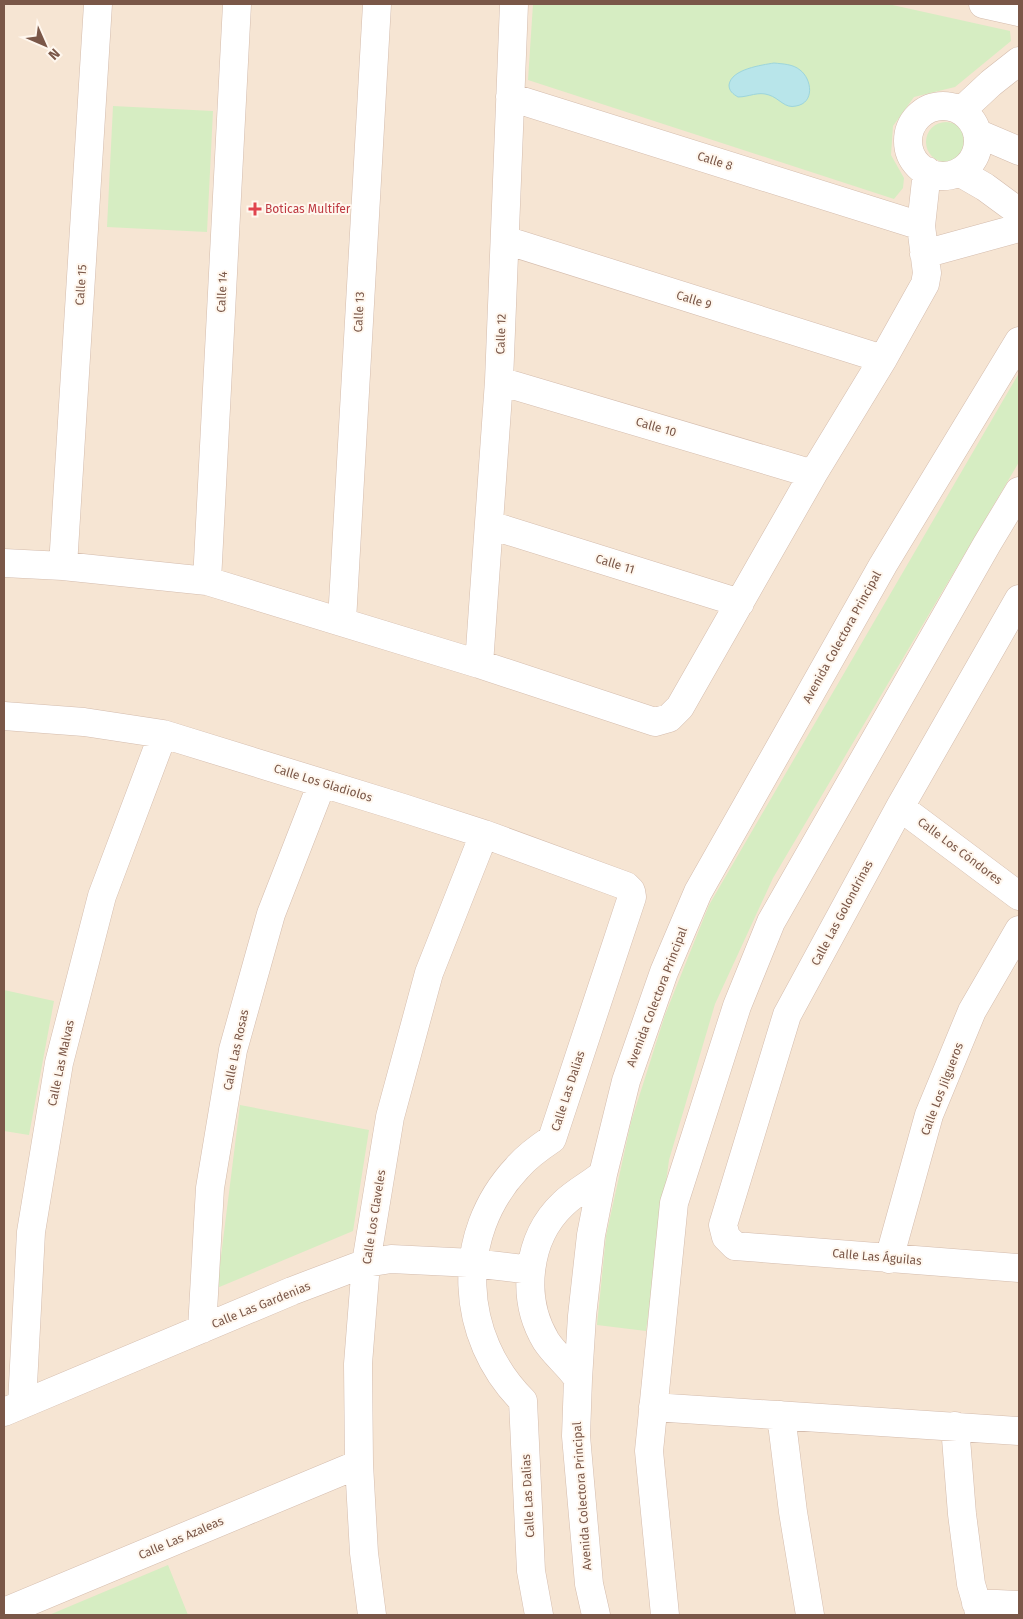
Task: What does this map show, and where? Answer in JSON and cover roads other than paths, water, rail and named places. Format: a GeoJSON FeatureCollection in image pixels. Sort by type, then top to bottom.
{"type":"FeatureCollection","features":[{"type":"Feature","properties":{"kind":"street","name":"Calle 15"},"geometry":{"type":"LineString","coordinates":[[63,566],[98,4]]}},
{"type":"Feature","properties":{"kind":"street","name":"Calle 14"},"geometry":{"type":"LineString","coordinates":[[207,580],[237,4]]}},
{"type":"Feature","properties":{"kind":"street","name":"Calle 13"},"geometry":{"type":"LineString","coordinates":[[342,621],[377,4]]}},
{"type":"Feature","properties":{"kind":"street","name":"Calle 12"},"geometry":{"type":"LineString","coordinates":[[479,664],[499,381],[514,4]]}},
{"type":"Feature","properties":{"kind":"street"},"geometry":{"type":"LineString","coordinates":[[983,4],[1019,12]]}},
{"type":"Feature","properties":{"kind":"street"},"geometry":{"type":"LineString","coordinates":[[961,111],[991,83],[1017,67]]}},
{"type":"Feature","properties":{"kind":"street","name":"Calle 8"},"geometry":{"type":"LineString","coordinates":[[510,97],[920,226]]}},
{"type":"Feature","properties":{"kind":"street"},"geometry":{"type":"LineString","coordinates":[[940,106],[951,107],[961,111],[968,117],[977,133],[978,144],[974,155],[968,165],[959,172],[939,175],[919,166],[912,157],[909,135],[912,125],[919,115],[928,109],[940,106]]}},
{"type":"Feature","properties":{"kind":"street"},"geometry":{"type":"LineString","coordinates":[[977,133],[1019,150]]}},
{"type":"Feature","properties":{"kind":"street"},"geometry":{"type":"LineString","coordinates":[[4,563],[63,566],[207,580],[479,664],[655,722],[669,718],[680,707],[813,474],[883,359],[925,284],[927,273],[920,226],[927,171]]}},
{"type":"Feature","properties":{"kind":"street"},"geometry":{"type":"LineString","coordinates":[[959,172],[1017,206]]}},
{"type":"Feature","properties":{"kind":"street"},"geometry":{"type":"LineString","coordinates":[[924,254],[1017,206]]}},
{"type":"Feature","properties":{"kind":"street","name":"Calle 9"},"geometry":{"type":"LineString","coordinates":[[505,240],[883,359]]}},
{"type":"Feature","properties":{"kind":"street","name":"Avenida Colectora Principal"},"geometry":{"type":"LineString","coordinates":[[596,1615],[589,1584],[576,1436],[578,1379],[582,1316],[591,1235],[603,1174],[626,1081],[664,972],[698,892],[883,565],[1019,341]]}},
{"type":"Feature","properties":{"kind":"street","name":"Calle 10"},"geometry":{"type":"LineString","coordinates":[[499,381],[813,474]]}},
{"type":"Feature","properties":{"kind":"street"},"geometry":{"type":"LineString","coordinates":[[665,1615],[649,1451],[674,1202],[737,1006],[771,922],[1019,491]]}},
{"type":"Feature","properties":{"kind":"street","name":"Calle 11"},"geometry":{"type":"LineString","coordinates":[[490,525],[740,603]]}},
{"type":"Feature","properties":{"kind":"street","name":"Calle Las Golondrinas"},"geometry":{"type":"LineString","coordinates":[[734,1246],[726,1237],[723,1225],[787,1015],[900,807],[1019,599]]}},
{"type":"Feature","properties":{"kind":"street","name":"Calle Los Gladiolos"},"geometry":{"type":"LineString","coordinates":[[4,716],[84,722],[163,734],[484,834],[626,886],[631,891]]}},
{"type":"Feature","properties":{"kind":"street","name":"Calle Las Malvas"},"geometry":{"type":"LineString","coordinates":[[13,1408],[32,1232],[59,1063],[102,896],[163,734]]}},
{"type":"Feature","properties":{"kind":"street","name":"Calle Las Rosas"},"geometry":{"type":"LineString","coordinates":[[202,1329],[210,1188],[233,1050],[271,914],[322,783]]}},
{"type":"Feature","properties":{"kind":"street","name":"Calle Los Cóndores"},"geometry":{"type":"LineString","coordinates":[[900,807],[1019,896]]}},
{"type":"Feature","properties":{"kind":"street","name":"Calle Los Claveles"},"geometry":{"type":"LineString","coordinates":[[372,1615],[364,1553],[359,1464],[358,1364],[366,1263],[390,1116],[429,973],[484,834]]}},
{"type":"Feature","properties":{"kind":"street","name":"Calle Las Dalias"},"geometry":{"type":"LineString","coordinates":[[539,1615],[532,1571],[523,1401],[512,1390],[496,1367],[483,1342],[475,1316],[472,1290],[473,1263],[481,1228],[500,1188],[517,1168],[552,1139],[632,898],[631,891]]}},
{"type":"Feature","properties":{"kind":"street","name":"Calle Los Jilgueros"},"geometry":{"type":"LineString","coordinates":[[889,1258],[929,1115],[972,1011],[1019,930]]}},
{"type":"Feature","properties":{"kind":"street"},"geometry":{"type":"LineString","coordinates":[[578,1379],[546,1340],[538,1324],[530,1288],[531,1270],[534,1252],[541,1234],[551,1218],[577,1192],[593,1183],[603,1174]]}},
{"type":"Feature","properties":{"kind":"street","name":"Calle Las Águilas"},"geometry":{"type":"LineString","coordinates":[[734,1246],[1019,1268]]}},
{"type":"Feature","properties":{"kind":"street","name":"Calle Las Gardenias"},"geometry":{"type":"LineString","coordinates":[[13,1408],[292,1291],[366,1263],[391,1259],[473,1263],[531,1270]]}},
{"type":"Feature","properties":{"kind":"street"},"geometry":{"type":"LineString","coordinates":[[653,1407],[1019,1431]]}},
{"type":"Feature","properties":{"kind":"street"},"geometry":{"type":"LineString","coordinates":[[782,1415],[795,1521],[810,1615]]}},
{"type":"Feature","properties":{"kind":"street"},"geometry":{"type":"LineString","coordinates":[[955,1426],[962,1514],[971,1584],[978,1609],[1019,1605]]}},
{"type":"Feature","properties":{"kind":"street","name":"Calle Las Azaleas"},"geometry":{"type":"LineString","coordinates":[[4,1612],[359,1464]]}},
{"type":"Feature","properties":{"kind":"water"},"geometry":{"type":"Polygon","coordinates":[[[774,63],[794,67],[804,74],[810,90],[809,96],[802,104],[792,107],[785,105],[773,96],[757,94],[738,97],[731,91],[729,85],[735,75],[748,69],[774,63]]]}},
{"type":"Feature","properties":{"kind":"place","name":"Boticas Multifer"},"geometry":{"type":"Point","coordinates":[255,209]}}]}
